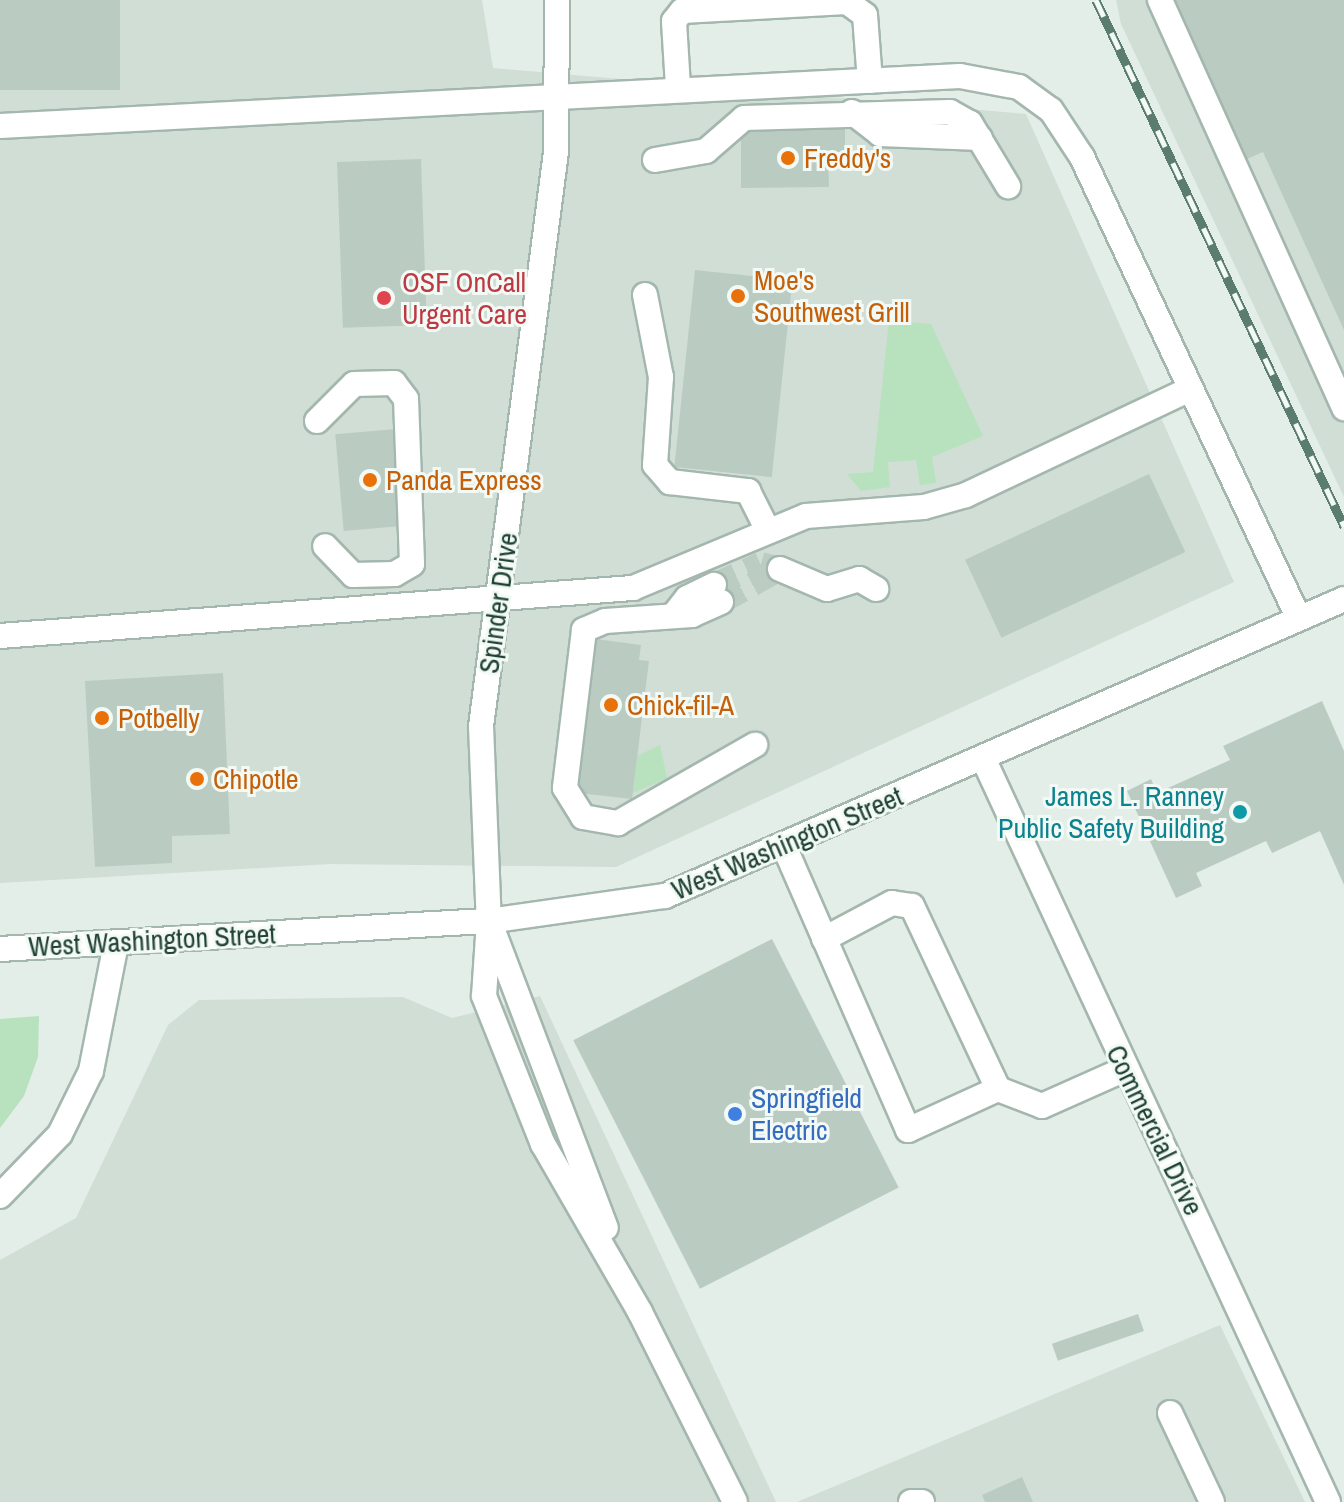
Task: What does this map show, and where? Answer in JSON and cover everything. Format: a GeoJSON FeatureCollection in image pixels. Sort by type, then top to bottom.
{"type":"FeatureCollection","features":[{"type":"Feature","properties":{"kind":"street","name":"Spinder Drive"},"geometry":{"type":"LineString","coordinates":[[489,921],[481,726],[561,92],[557,0]]}},
{"type":"Feature","properties":{"kind":"street"},"geometry":{"type":"LineString","coordinates":[[1160,0],[1344,408]]}},
{"type":"Feature","properties":{"kind":"street"},"geometry":{"type":"LineString","coordinates":[[678,87],[674,21],[681,6],[847,2],[865,8],[870,81]]}},
{"type":"Feature","properties":{"kind":"street"},"geometry":{"type":"LineString","coordinates":[[0,126],[561,92],[996,79],[1051,110],[1082,157],[1188,390],[1299,619]]}},
{"type":"Feature","properties":{"kind":"street"},"geometry":{"type":"LineString","coordinates":[[655,160],[706,151],[744,118],[852,112],[950,112],[980,138],[1008,186]]}},
{"type":"Feature","properties":{"kind":"street"},"geometry":{"type":"LineString","coordinates":[[645,295],[661,377],[654,453],[660,476],[748,491],[768,531]]}},
{"type":"Feature","properties":{"kind":"street"},"geometry":{"type":"LineString","coordinates":[[317,421],[354,384],[394,383],[406,399],[412,564],[395,574],[353,575],[325,546]]}},
{"type":"Feature","properties":{"kind":"street"},"geometry":{"type":"LineString","coordinates":[[0,636],[434,608],[500,594],[633,588],[806,516],[924,507],[966,495],[1188,390]]}},
{"type":"Feature","properties":{"kind":"street"},"geometry":{"type":"LineString","coordinates":[[780,569],[827,589],[859,579],[876,589]]}},
{"type":"Feature","properties":{"kind":"street"},"geometry":{"type":"LineString","coordinates":[[718,594],[687,598],[673,616],[605,621],[581,636],[563,776],[568,800],[594,823],[618,823],[755,745]]}},
{"type":"Feature","properties":{"kind":"street","name":"West Washington Street"},"geometry":{"type":"LineString","coordinates":[[0,949],[489,921],[665,896],[1344,599]]}},
{"type":"Feature","properties":{"kind":"street","name":"Commercial Drive"},"geometry":{"type":"LineString","coordinates":[[983,758],[1328,1502]]}},
{"type":"Feature","properties":{"kind":"street"},"geometry":{"type":"LineString","coordinates":[[784,846],[903,1126],[913,1130],[998,1089]]}},
{"type":"Feature","properties":{"kind":"street"},"geometry":{"type":"LineString","coordinates":[[824,939],[892,903],[912,906],[998,1089],[1042,1106],[1125,1069]]}},
{"type":"Feature","properties":{"kind":"street"},"geometry":{"type":"LineString","coordinates":[[489,921],[640,1312]]}},
{"type":"Feature","properties":{"kind":"street"},"geometry":{"type":"LineString","coordinates":[[489,921],[484,996],[543,1144],[640,1312],[735,1502]]}},
{"type":"Feature","properties":{"kind":"street"},"geometry":{"type":"LineString","coordinates":[[0,1196],[60,1134],[91,1071],[116,943]]}},
{"type":"Feature","properties":{"kind":"street"},"geometry":{"type":"LineString","coordinates":[[1170,1413],[1212,1502]]}},
{"type":"Feature","properties":{"kind":"street"},"geometry":{"type":"LineString","coordinates":[[911,1502],[922,1502]]}},
{"type":"Feature","properties":{"kind":"shaded area"},"geometry":{"type":"Polygon","coordinates":[[[0,0],[482,0],[493,68],[1026,114],[1234,582],[616,867],[330,864],[0,883],[0,0]]]}},
{"type":"Feature","properties":{"kind":"shaded area"},"geometry":{"type":"Polygon","coordinates":[[[1116,0],[1344,0],[1344,497],[1121,24],[1116,0]]]}},
{"type":"Feature","properties":{"kind":"shaded area"},"geometry":{"type":"Polygon","coordinates":[[[540,996],[776,1502],[0,1502],[0,1260],[76,1218],[168,1025],[199,1000],[403,997],[452,1018],[540,996]]]}},
{"type":"Feature","properties":{"kind":"shaded area"},"geometry":{"type":"Polygon","coordinates":[[[1220,1325],[1305,1502],[797,1502],[1220,1325]]]}},
{"type":"Feature","properties":{"kind":"green space"},"geometry":{"type":"Polygon","coordinates":[[[889,320],[931,324],[983,436],[932,457],[936,483],[920,485],[916,460],[888,462],[890,487],[861,491],[847,474],[873,472],[889,320]]]}},
{"type":"Feature","properties":{"kind":"green space"},"geometry":{"type":"Polygon","coordinates":[[[660,745],[667,778],[633,793],[637,756],[660,745]]]}},
{"type":"Feature","properties":{"kind":"green space"},"geometry":{"type":"Polygon","coordinates":[[[39,1016],[38,1057],[24,1096],[0,1128],[0,1019],[39,1016]]]}},
{"type":"Feature","properties":{"kind":"building"},"geometry":{"type":"Polygon","coordinates":[[[0,0],[120,0],[120,90],[0,90],[0,0]]]}},
{"type":"Feature","properties":{"kind":"building"},"geometry":{"type":"Polygon","coordinates":[[[1175,0],[1344,0],[1344,330],[1263,152],[1247,159],[1175,0]]]}},
{"type":"Feature","properties":{"kind":"building"},"geometry":{"type":"Polygon","coordinates":[[[845,123],[845,152],[828,152],[829,187],[741,188],[741,124],[845,123]]]}},
{"type":"Feature","properties":{"kind":"building"},"geometry":{"type":"Polygon","coordinates":[[[421,159],[427,325],[343,328],[337,162],[421,159]]]}},
{"type":"Feature","properties":{"kind":"building"},"geometry":{"type":"Polygon","coordinates":[[[695,270],[792,280],[772,477],[674,467],[695,270]]]}},
{"type":"Feature","properties":{"kind":"building","name":"Panda Express"},"geometry":{"type":"Polygon","coordinates":[[[396,429],[404,526],[344,531],[335,434],[396,429]]]}},
{"type":"Feature","properties":{"kind":"building"},"geometry":{"type":"Polygon","coordinates":[[[1149,474],[1185,552],[1001,638],[965,560],[1149,474]]]}},
{"type":"Feature","properties":{"kind":"building","name":"Chick-fil-A"},"geometry":{"type":"Polygon","coordinates":[[[596,639],[641,645],[639,660],[649,661],[632,799],[569,792],[585,657],[593,657],[596,639]]]}},
{"type":"Feature","properties":{"kind":"building"},"geometry":{"type":"Polygon","coordinates":[[[223,673],[230,834],[172,836],[172,863],[95,867],[85,681],[223,673]]]}},
{"type":"Feature","properties":{"kind":"building","name":"James L. Ranney Public Safety Building"},"geometry":{"type":"Polygon","coordinates":[[[1322,701],[1344,751],[1344,885],[1320,831],[1272,853],[1266,841],[1196,873],[1202,886],[1176,898],[1127,791],[1151,779],[1157,793],[1230,760],[1223,746],[1322,701]]]}},
{"type":"Feature","properties":{"kind":"building","name":"Springfield Electric"},"geometry":{"type":"Polygon","coordinates":[[[772,939],[899,1188],[700,1289],[573,1040],[772,939]]]}},
{"type":"Feature","properties":{"kind":"building"},"geometry":{"type":"Polygon","coordinates":[[[1138,1314],[1144,1331],[1058,1361],[1052,1344],[1138,1314]]]}},
{"type":"Feature","properties":{"kind":"building"},"geometry":{"type":"Polygon","coordinates":[[[1022,1477],[1033,1502],[985,1502],[982,1495],[1022,1477]]]}},
{"type":"Feature","properties":{"kind":"tunnel"},"geometry":{"type":"LineString","coordinates":[[714,585],[761,564],[780,569]]}},
{"type":"Feature","properties":{"kind":"tunnel"},"geometry":{"type":"LineString","coordinates":[[721,602],[780,569]]}},
{"type":"Feature","properties":{"kind":"railway"},"geometry":{"type":"LineString","coordinates":[[1096,0],[1344,526]]}},
{"type":"Feature","properties":{"kind":"place","name":"Freddy's"},"geometry":{"type":"Point","coordinates":[788,158]}},
{"type":"Feature","properties":{"kind":"place","name":"Moe's Southwest Grill"},"geometry":{"type":"Point","coordinates":[738,296]}},
{"type":"Feature","properties":{"kind":"place","name":"OSF OnCall Urgent Care"},"geometry":{"type":"Point","coordinates":[384,298]}},
{"type":"Feature","properties":{"kind":"place","name":"Panda Express"},"geometry":{"type":"Point","coordinates":[370,480]}},
{"type":"Feature","properties":{"kind":"place","name":"Chick-fil-A"},"geometry":{"type":"Point","coordinates":[611,705]}},
{"type":"Feature","properties":{"kind":"place","name":"Potbelly"},"geometry":{"type":"Point","coordinates":[102,718]}},
{"type":"Feature","properties":{"kind":"place","name":"Chipotle"},"geometry":{"type":"Point","coordinates":[197,779]}},
{"type":"Feature","properties":{"kind":"place","name":"James L. Ranney Public Safety Building"},"geometry":{"type":"Point","coordinates":[1240,812]}},
{"type":"Feature","properties":{"kind":"place","name":"Springfield Electric"},"geometry":{"type":"Point","coordinates":[735,1114]}}]}
